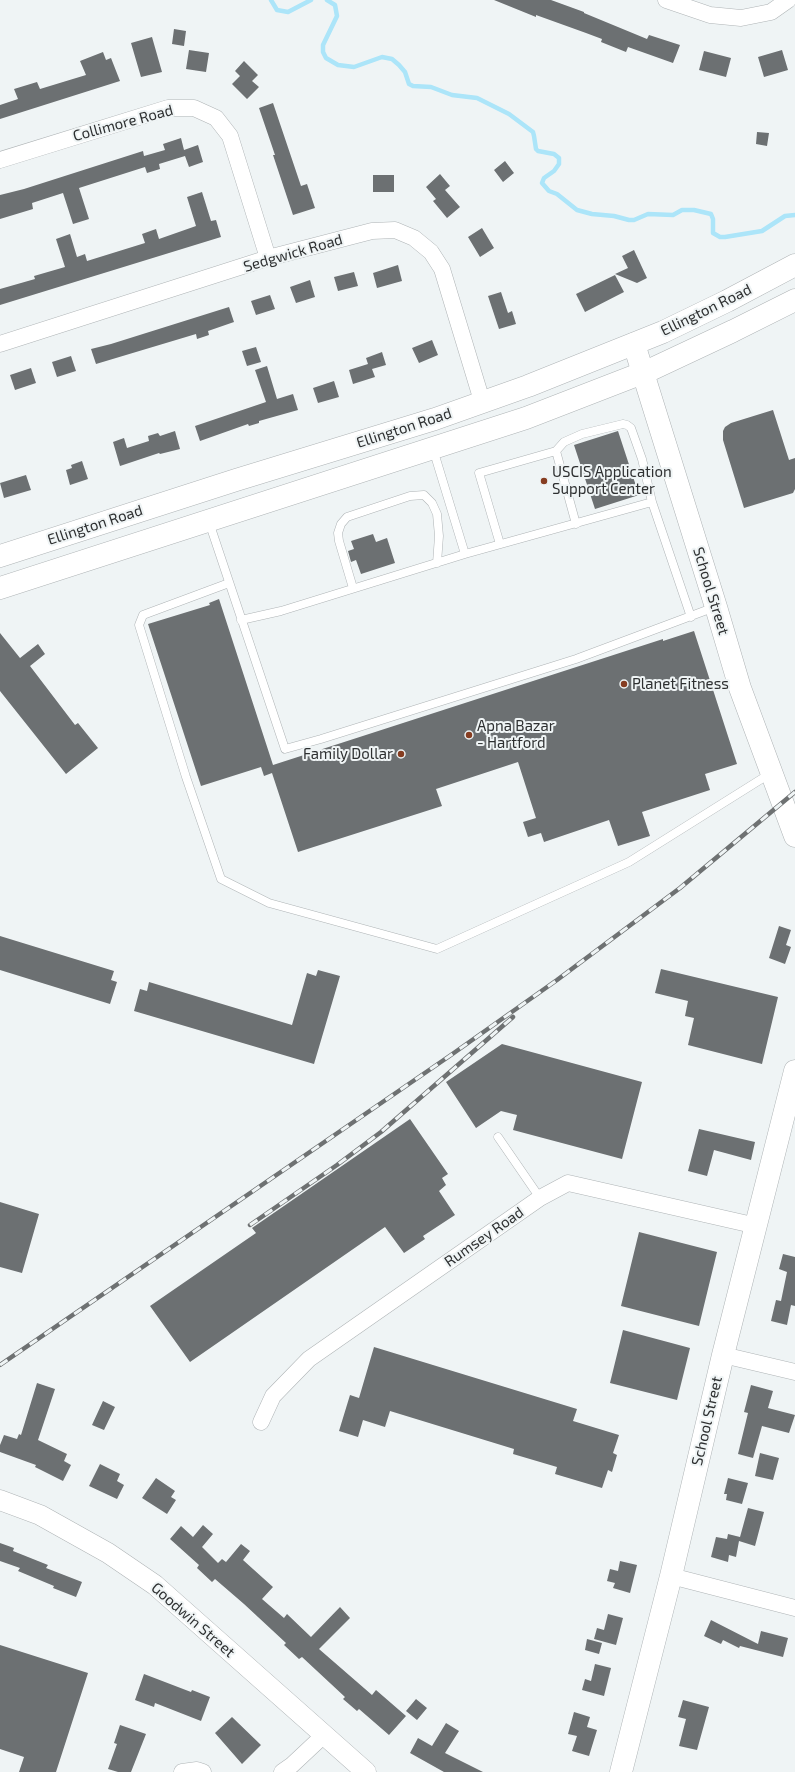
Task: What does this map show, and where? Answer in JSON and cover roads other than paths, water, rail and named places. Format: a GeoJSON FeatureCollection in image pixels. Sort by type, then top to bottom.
{"type":"FeatureCollection","features":[{"type":"Feature","properties":{"kind":"main road","name":"Ellington Road"},"geometry":{"type":"LineString","coordinates":[[0,556],[435,419],[482,401],[528,386],[634,344],[707,311],[795,265]]}},
{"type":"Feature","properties":{"kind":"main road","name":"Ellington Road"},"geometry":{"type":"LineString","coordinates":[[0,587],[526,418],[644,373],[728,334],[795,300]]}},
{"type":"Feature","properties":{"kind":"main road","name":"School Street"},"geometry":{"type":"LineString","coordinates":[[634,344],[740,688],[795,836]]}},
{"type":"Feature","properties":{"kind":"main road"},"geometry":{"type":"LineString","coordinates":[[200,492],[209,521]]}},
{"type":"Feature","properties":{"kind":"main road","name":"School Street"},"geometry":{"type":"LineString","coordinates":[[621,1772],[671,1576],[723,1355],[795,1071]]}},
{"type":"Feature","properties":{"kind":"street"},"geometry":{"type":"LineString","coordinates":[[666,0],[710,15],[741,18],[770,12],[788,0]]}},
{"type":"Feature","properties":{"kind":"street","name":"Collimore Road"},"geometry":{"type":"LineString","coordinates":[[0,160],[168,108],[194,108],[216,118],[230,136],[268,258]]}},
{"type":"Feature","properties":{"kind":"street","name":"Sedgwick Road"},"geometry":{"type":"LineString","coordinates":[[0,344],[268,258],[372,231],[395,230],[414,238],[431,252],[442,268],[482,401]]}},
{"type":"Feature","properties":{"kind":"street","name":"Rumsey Road"},"geometry":{"type":"LineString","coordinates":[[261,1422],[274,1396],[309,1359],[540,1198],[568,1183],[756,1226]]}},
{"type":"Feature","properties":{"kind":"street"},"geometry":{"type":"LineString","coordinates":[[723,1355],[795,1372]]}},
{"type":"Feature","properties":{"kind":"street","name":"Goodwin Street"},"geometry":{"type":"LineString","coordinates":[[0,1500],[40,1515],[53,1522],[108,1553],[155,1585],[366,1772]]}},
{"type":"Feature","properties":{"kind":"street"},"geometry":{"type":"LineString","coordinates":[[671,1576],[795,1608]]}},
{"type":"Feature","properties":{"kind":"street"},"geometry":{"type":"LineString","coordinates":[[282,1772],[292,1765],[324,1735]]}},
{"type":"Feature","properties":{"kind":"street"},"geometry":{"type":"LineString","coordinates":[[182,1772],[197,1770],[203,1772]]}},
{"type":"Feature","properties":{"kind":"lane"},"geometry":{"type":"LineString","coordinates":[[500,544],[480,473],[556,451],[564,442],[582,434],[623,424],[627,425],[631,428],[642,459],[652,502],[691,617]]}},
{"type":"Feature","properties":{"kind":"lane"},"geometry":{"type":"LineString","coordinates":[[433,449],[465,554]]}},
{"type":"Feature","properties":{"kind":"lane"},"geometry":{"type":"LineString","coordinates":[[556,451],[576,524]]}},
{"type":"Feature","properties":{"kind":"lane"},"geometry":{"type":"LineString","coordinates":[[353,588],[339,541],[338,533],[341,524],[347,518],[410,496],[424,495],[432,503],[437,514],[439,536],[437,563]]}},
{"type":"Feature","properties":{"kind":"lane"},"geometry":{"type":"LineString","coordinates":[[241,620],[282,610],[465,554],[652,502]]}},
{"type":"Feature","properties":{"kind":"lane"},"geometry":{"type":"LineString","coordinates":[[209,521],[285,749],[576,659],[716,607]]}},
{"type":"Feature","properties":{"kind":"lane"},"geometry":{"type":"LineString","coordinates":[[229,583],[143,616],[139,625],[186,777],[221,879],[269,902],[437,949],[629,862],[772,772]]}},
{"type":"Feature","properties":{"kind":"lane"},"geometry":{"type":"LineString","coordinates":[[498,1137],[540,1198]]}},
{"type":"Feature","properties":{"kind":"waterway"},"geometry":{"type":"LineString","coordinates":[[271,0],[277,10],[288,12],[311,0]]}},
{"type":"Feature","properties":{"kind":"waterway"},"geometry":{"type":"LineString","coordinates":[[327,0],[335,5],[337,16],[323,45],[323,52],[326,58],[338,65],[354,67],[382,57],[392,59],[405,72],[409,84],[413,86],[431,87],[452,95],[477,98],[509,114],[533,132],[536,149],[538,151],[554,154],[559,158],[559,164],[554,171],[544,178],[542,183],[549,191],[557,194],[577,210],[629,220],[634,220],[648,214],[673,215],[682,210],[694,210],[711,214],[713,219],[713,233],[720,237],[762,231],[785,216],[795,215]]}},
{"type":"Feature","properties":{"kind":"railway"},"geometry":{"type":"LineString","coordinates":[[0,1365],[451,1055],[557,980],[680,888],[795,792]]}},
{"type":"Feature","properties":{"kind":"railway"},"geometry":{"type":"LineString","coordinates":[[250,1225],[337,1165],[381,1132],[513,1017]]}},
{"type":"Feature","properties":{"kind":"place","name":"USCIS Application Support Center"},"geometry":{"type":"Point","coordinates":[544,481]}},
{"type":"Feature","properties":{"kind":"place","name":"Planet Fitness"},"geometry":{"type":"Point","coordinates":[624,684]}},
{"type":"Feature","properties":{"kind":"place","name":"Apna Bazar - Hartford"},"geometry":{"type":"Point","coordinates":[469,735]}},
{"type":"Feature","properties":{"kind":"place","name":"Family Dollar"},"geometry":{"type":"Point","coordinates":[401,754]}}]}
